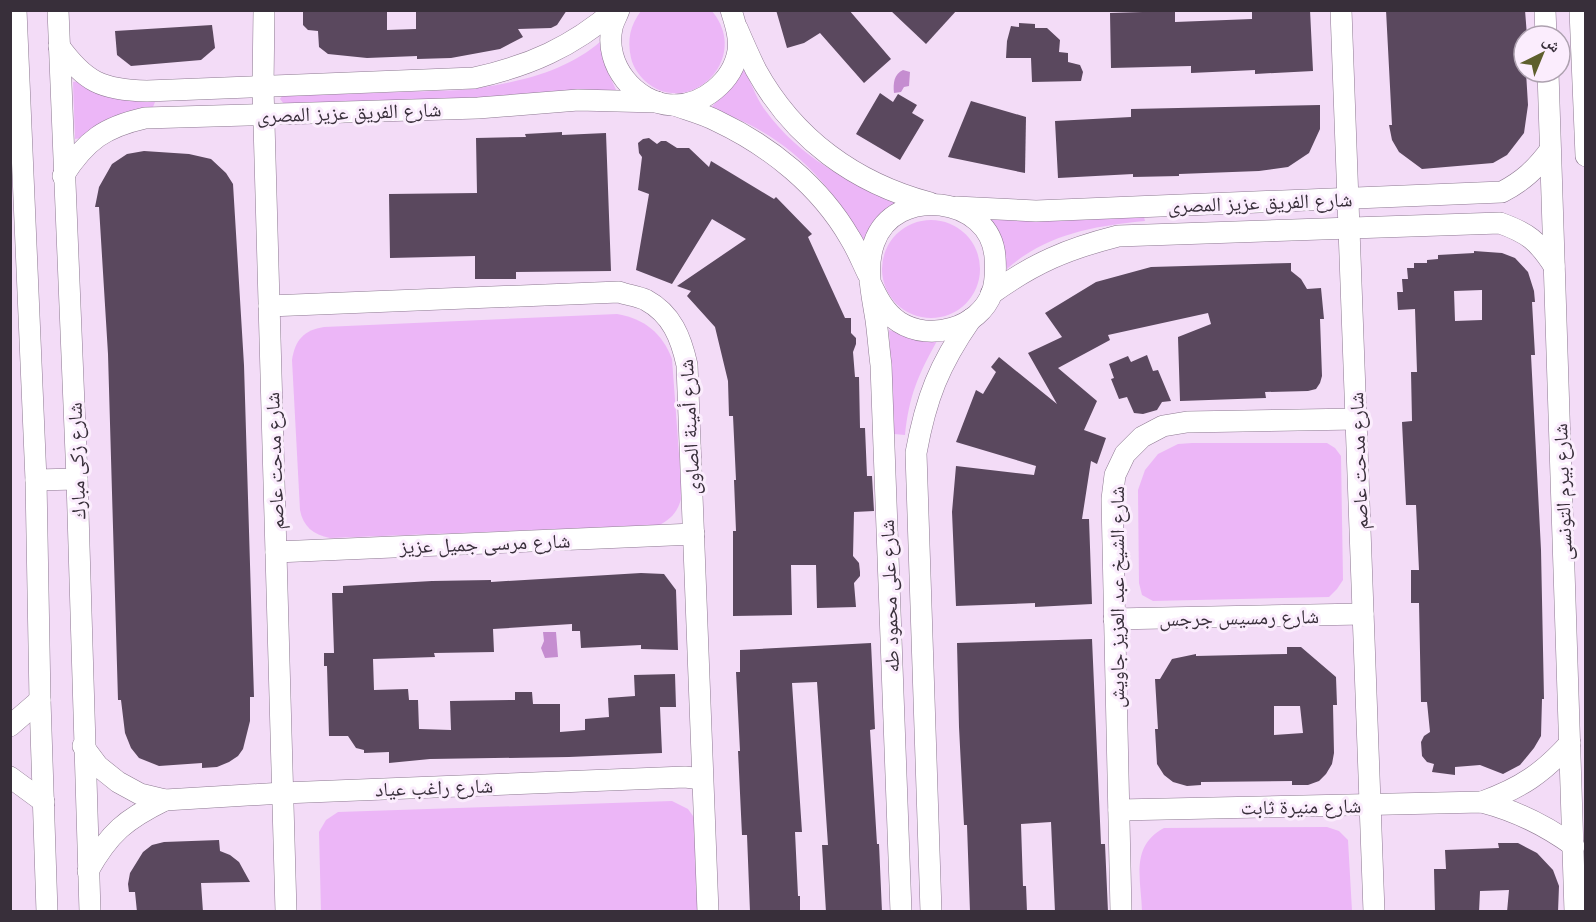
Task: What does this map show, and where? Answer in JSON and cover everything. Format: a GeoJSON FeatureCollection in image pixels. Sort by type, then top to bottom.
{"type":"FeatureCollection","features":[{"type":"Feature","properties":{"kind":"street","name":"شارع زكى مبارك"},"geometry":{"type":"LineString","coordinates":[[16,10],[14,51],[16,162],[36,480],[47,912]]}},
{"type":"Feature","properties":{"kind":"street","name":"شارع زكى مبارك"},"geometry":{"type":"LineString","coordinates":[[58,10],[77,479],[83,746],[90,912]]}},
{"type":"Feature","properties":{"kind":"street","name":"شارع مدحت عاصم"},"geometry":{"type":"LineString","coordinates":[[264,10],[263,87],[286,912]]}},
{"type":"Feature","properties":{"kind":"street","name":"شارع الفريق عزيز المصرى"},"geometry":{"type":"LineString","coordinates":[[58,46],[75,67],[96,82],[121,91],[474,78],[506,71],[538,60],[568,45],[617,10]]}},
{"type":"Feature","properties":{"kind":"street"},"geometry":{"type":"LineString","coordinates":[[617,10],[612,27],[612,51],[620,74],[636,92],[666,104],[696,101],[716,90],[730,72],[738,51],[734,19]]}},
{"type":"Feature","properties":{"kind":"street","name":"شارع مدحت عاصم"},"geometry":{"type":"LineString","coordinates":[[1341,10],[1374,912]]}},
{"type":"Feature","properties":{"kind":"street"},"geometry":{"type":"LineString","coordinates":[[1580,10],[1585,152]]}},
{"type":"Feature","properties":{"kind":"street","name":"شارع الفريق عزيز المصرى"},"geometry":{"type":"LineString","coordinates":[[734,19],[756,70],[781,108],[813,142],[849,170],[876,185],[904,196],[943,205],[1036,211],[1502,192],[1521,182],[1537,168],[1550,150]]}},
{"type":"Feature","properties":{"kind":"street","name":"شارع بيرم التونسى"},"geometry":{"type":"LineString","coordinates":[[1548,84],[1575,912]]}},
{"type":"Feature","properties":{"kind":"street","name":"شارع الفريق عزيز المصرى"},"geometry":{"type":"LineString","coordinates":[[63,176],[78,154],[97,136],[120,124],[145,118],[478,108],[578,100],[666,104],[716,120],[755,142],[791,168],[823,200],[842,227],[870,279]]}},
{"type":"Feature","properties":{"kind":"street"},"geometry":{"type":"LineString","coordinates":[[943,205],[972,217],[987,233],[995,252],[997,274],[991,294],[983,308],[972,319],[949,330],[923,331],[899,322],[881,305],[870,279],[869,258],[875,240],[885,225],[899,213],[915,206],[943,205]]}},
{"type":"Feature","properties":{"kind":"street","name":"شارع الفريق عزيز المصرى"},"geometry":{"type":"LineString","coordinates":[[991,294],[1019,274],[1050,257],[1118,236],[1500,223],[1523,231],[1542,246],[1554,266]]}},
{"type":"Feature","properties":{"kind":"street","name":"شارع على محمود طه"},"geometry":{"type":"LineString","coordinates":[[870,279],[877,324],[882,386],[901,912]]}},
{"type":"Feature","properties":{"kind":"street","name":"شارع أمينة الصاوى"},"geometry":{"type":"LineString","coordinates":[[269,306],[619,292],[645,299],[667,316],[682,339],[687,364],[708,912]]}},
{"type":"Feature","properties":{"kind":"street","name":"شارع على محمود طه"},"geometry":{"type":"LineString","coordinates":[[931,912],[916,453],[923,417],[934,382],[951,349],[972,319]]}},
{"type":"Feature","properties":{"kind":"street","name":"شارع الشيخ عبد العزيز جاويش"},"geometry":{"type":"LineString","coordinates":[[1121,912],[1112,499],[1115,475],[1125,454],[1142,437],[1163,426],[1187,422],[1356,419]]}},
{"type":"Feature","properties":{"kind":"street"},"geometry":{"type":"LineString","coordinates":[[36,480],[77,479]]}},
{"type":"Feature","properties":{"kind":"street","name":"شارع مرسى جميل عزيز"},"geometry":{"type":"LineString","coordinates":[[276,552],[694,534]]}},
{"type":"Feature","properties":{"kind":"street","name":"شارع رمسيس جرجس"},"geometry":{"type":"LineString","coordinates":[[1114,620],[1363,614]]}},
{"type":"Feature","properties":{"kind":"street"},"geometry":{"type":"LineString","coordinates":[[10,726],[40,700]]}},
{"type":"Feature","properties":{"kind":"street","name":"شارع منيرة ثابت"},"geometry":{"type":"LineString","coordinates":[[1119,810],[1482,801],[1508,793],[1531,780],[1552,763],[1570,743]]}},
{"type":"Feature","properties":{"kind":"street","name":"شارع راغب عياد"},"geometry":{"type":"LineString","coordinates":[[83,746],[98,766],[118,782],[141,794],[165,801]]}},
{"type":"Feature","properties":{"kind":"street"},"geometry":{"type":"LineString","coordinates":[[10,777],[44,802]]}},
{"type":"Feature","properties":{"kind":"street","name":"شارع راغب عياد"},"geometry":{"type":"LineString","coordinates":[[88,872],[101,848],[119,828],[140,812],[165,801],[283,793],[685,777],[702,779]]}},
{"type":"Feature","properties":{"kind":"street","name":"شارع منيرة ثابت"},"geometry":{"type":"LineString","coordinates":[[1482,801],[1531,818],[1574,846]]}},
{"type":"Feature","properties":{"kind":"shaded area"},"geometry":{"type":"Polygon","coordinates":[[[711,10],[722,28],[725,47],[720,64],[710,78],[696,88],[680,93],[662,91],[645,81],[633,65],[629,45],[632,27],[641,11],[711,10]]]}},
{"type":"Feature","properties":{"kind":"shaded area"},"geometry":{"type":"Polygon","coordinates":[[[601,41],[605,66],[618,94],[284,104],[280,99],[282,96],[463,90],[518,81],[570,62],[601,41]]]}},
{"type":"Feature","properties":{"kind":"shaded area"},"geometry":{"type":"Polygon","coordinates":[[[744,69],[762,105],[793,142],[825,166],[898,204],[864,245],[836,199],[801,160],[759,130],[736,118],[710,109],[744,69]]]}},
{"type":"Feature","properties":{"kind":"shaded area"},"geometry":{"type":"Polygon","coordinates":[[[903,70],[910,72],[909,86],[904,87],[901,92],[894,93],[895,79],[903,70]]]}},
{"type":"Feature","properties":{"kind":"shaded area"},"geometry":{"type":"Polygon","coordinates":[[[79,81],[117,98],[155,102],[153,107],[131,113],[75,139],[73,82],[79,81]]]}},
{"type":"Feature","properties":{"kind":"shaded area"},"geometry":{"type":"Polygon","coordinates":[[[1143,213],[1145,221],[1089,229],[1054,240],[1038,247],[1007,269],[1004,253],[988,217],[1143,213]]]}},
{"type":"Feature","properties":{"kind":"shaded area"},"geometry":{"type":"Polygon","coordinates":[[[931,220],[950,223],[966,234],[977,250],[980,269],[977,288],[966,304],[950,315],[931,318],[912,315],[896,304],[885,288],[882,269],[885,250],[896,234],[912,223],[931,220]]]}},
{"type":"Feature","properties":{"kind":"shaded area"},"geometry":{"type":"Polygon","coordinates":[[[617,314],[636,319],[651,329],[663,342],[672,359],[682,495],[677,510],[668,520],[659,525],[330,538],[319,535],[306,525],[300,510],[292,360],[295,347],[306,333],[324,327],[617,314]]]}},
{"type":"Feature","properties":{"kind":"shaded area"},"geometry":{"type":"Polygon","coordinates":[[[889,330],[922,341],[937,341],[915,386],[905,435],[894,434],[889,330]]]}},
{"type":"Feature","properties":{"kind":"shaded area"},"geometry":{"type":"Polygon","coordinates":[[[1327,443],[1335,448],[1341,456],[1343,580],[1329,597],[1153,601],[1142,595],[1139,583],[1138,490],[1145,470],[1158,454],[1178,444],[1327,443]]]}},
{"type":"Feature","properties":{"kind":"shaded area"},"geometry":{"type":"Polygon","coordinates":[[[543,632],[556,632],[558,657],[545,658],[541,648],[544,641],[543,632]]]}},
{"type":"Feature","properties":{"kind":"shaded area"},"geometry":{"type":"Polygon","coordinates":[[[672,801],[688,809],[698,823],[701,911],[321,912],[319,832],[326,820],[338,812],[672,801]]]}},
{"type":"Feature","properties":{"kind":"shaded area"},"geometry":{"type":"Polygon","coordinates":[[[1327,827],[1339,831],[1348,840],[1352,911],[1142,911],[1140,864],[1142,854],[1153,835],[1164,828],[1327,827]]]}},
{"type":"Feature","properties":{"kind":"building"},"geometry":{"type":"Polygon","coordinates":[[[303,10],[387,10],[387,30],[416,29],[416,10],[567,10],[557,25],[551,28],[518,29],[523,37],[500,49],[451,58],[417,59],[417,56],[367,58],[328,54],[319,47],[318,31],[308,30],[303,25],[303,10]]]}},
{"type":"Feature","properties":{"kind":"building"},"geometry":{"type":"Polygon","coordinates":[[[776,10],[849,10],[891,59],[864,83],[820,33],[804,43],[787,48],[776,10]]]}},
{"type":"Feature","properties":{"kind":"building"},"geometry":{"type":"Polygon","coordinates":[[[890,10],[957,10],[926,44],[890,10]]]}},
{"type":"Feature","properties":{"kind":"building"},"geometry":{"type":"Polygon","coordinates":[[[1252,10],[1310,10],[1313,71],[1255,74],[1255,70],[1191,73],[1191,66],[1111,68],[1110,13],[1175,11],[1175,22],[1252,19],[1252,10]]]}},
{"type":"Feature","properties":{"kind":"building"},"geometry":{"type":"Polygon","coordinates":[[[1386,10],[1525,10],[1526,24],[1512,24],[1512,84],[1527,84],[1528,105],[1524,133],[1507,155],[1493,163],[1422,169],[1399,152],[1392,140],[1389,125],[1392,125],[1386,10]]]}},
{"type":"Feature","properties":{"kind":"building"},"geometry":{"type":"Polygon","coordinates":[[[1019,23],[1035,24],[1035,28],[1047,28],[1060,40],[1059,52],[1068,53],[1068,62],[1080,65],[1083,72],[1081,81],[1032,82],[1031,58],[1006,58],[1011,26],[1019,27],[1019,23]]]}},
{"type":"Feature","properties":{"kind":"building"},"geometry":{"type":"Polygon","coordinates":[[[212,25],[215,48],[201,60],[131,66],[117,55],[115,31],[212,25]]]}},
{"type":"Feature","properties":{"kind":"building"},"geometry":{"type":"Polygon","coordinates":[[[880,93],[893,102],[898,94],[917,105],[912,113],[924,120],[900,160],[856,134],[880,93]]]}},
{"type":"Feature","properties":{"kind":"building"},"geometry":{"type":"Polygon","coordinates":[[[971,101],[1026,117],[1025,173],[948,157],[971,101]]]}},
{"type":"Feature","properties":{"kind":"building"},"geometry":{"type":"Polygon","coordinates":[[[1320,105],[1320,129],[1309,153],[1288,167],[1259,171],[1179,174],[1179,176],[1133,177],[1133,174],[1058,178],[1055,121],[1131,117],[1131,109],[1320,105]]]}},
{"type":"Feature","properties":{"kind":"building"},"geometry":{"type":"Polygon","coordinates":[[[562,132],[562,135],[606,133],[611,271],[516,272],[516,279],[475,279],[475,256],[390,258],[389,194],[477,193],[476,138],[526,137],[525,134],[562,132]]]}},
{"type":"Feature","properties":{"kind":"building"},"geometry":{"type":"Polygon","coordinates":[[[649,138],[657,144],[666,141],[677,148],[689,148],[709,167],[711,161],[774,199],[776,197],[812,234],[808,237],[845,318],[851,318],[851,333],[856,338],[853,352],[855,377],[859,377],[860,428],[865,428],[867,476],[872,476],[874,511],[854,512],[853,556],[859,563],[860,572],[860,576],[854,583],[856,607],[817,608],[816,565],[791,565],[792,615],[733,616],[733,531],[736,531],[734,480],[736,480],[733,416],[729,416],[728,381],[715,327],[687,296],[691,291],[677,286],[746,239],[712,219],[672,284],[636,270],[649,194],[638,190],[642,157],[638,143],[649,138]]]}},
{"type":"Feature","properties":{"kind":"building"},"geometry":{"type":"Polygon","coordinates":[[[144,151],[189,154],[211,159],[226,173],[233,184],[244,365],[254,697],[250,697],[250,721],[243,749],[238,756],[217,767],[202,768],[202,763],[159,766],[139,758],[131,748],[125,733],[121,700],[118,700],[108,354],[99,207],[95,207],[99,187],[112,164],[127,154],[144,151]]]}},
{"type":"Feature","properties":{"kind":"building"},"geometry":{"type":"Polygon","coordinates":[[[1474,251],[1502,253],[1515,258],[1528,272],[1534,291],[1535,302],[1532,302],[1535,355],[1531,355],[1541,550],[1544,699],[1542,699],[1541,736],[1520,765],[1503,774],[1480,765],[1455,767],[1455,775],[1432,772],[1434,764],[1427,762],[1422,756],[1421,742],[1430,732],[1427,702],[1421,702],[1419,603],[1411,603],[1411,570],[1419,570],[1416,505],[1406,505],[1402,422],[1412,421],[1411,372],[1417,372],[1415,309],[1398,310],[1397,292],[1403,292],[1402,279],[1408,279],[1407,268],[1414,268],[1414,263],[1427,263],[1427,260],[1438,259],[1438,255],[1474,253],[1474,251]],[[1482,290],[1454,291],[1455,321],[1482,320],[1482,290]]]}},
{"type":"Feature","properties":{"kind":"building"},"geometry":{"type":"Polygon","coordinates":[[[1291,263],[1291,271],[1301,279],[1307,289],[1321,288],[1324,319],[1320,319],[1322,376],[1316,389],[1265,392],[1266,398],[1180,401],[1178,337],[1211,324],[1208,313],[1108,335],[1110,340],[1058,368],[1097,401],[1084,430],[1106,438],[1097,464],[1091,461],[1082,519],[1089,519],[1092,604],[1035,607],[1035,603],[956,606],[952,512],[956,466],[1034,475],[1036,466],[956,442],[976,390],[983,394],[996,372],[991,367],[999,357],[1057,404],[1028,353],[1062,337],[1045,313],[1096,282],[1151,267],[1291,263]]]}},
{"type":"Feature","properties":{"kind":"building"},"geometry":{"type":"Polygon","coordinates":[[[1147,355],[1153,371],[1158,370],[1171,401],[1162,402],[1157,410],[1143,414],[1134,413],[1127,397],[1119,399],[1111,379],[1114,378],[1109,364],[1128,356],[1131,362],[1147,355]]]}},
{"type":"Feature","properties":{"kind":"building"},"geometry":{"type":"Polygon","coordinates":[[[641,573],[664,574],[676,590],[678,650],[641,649],[641,645],[581,648],[580,631],[572,631],[572,624],[493,629],[494,652],[434,653],[435,657],[373,659],[374,690],[408,689],[409,700],[418,700],[419,729],[451,730],[450,701],[515,700],[515,692],[532,692],[533,704],[560,704],[560,732],[585,730],[585,719],[609,717],[608,698],[635,696],[634,675],[675,674],[676,707],[660,707],[662,753],[430,759],[389,763],[389,752],[364,753],[364,750],[356,748],[348,736],[329,736],[327,666],[324,666],[324,653],[334,653],[332,593],[343,593],[343,586],[432,581],[491,580],[491,582],[641,573]]]}},
{"type":"Feature","properties":{"kind":"building"},"geometry":{"type":"Polygon","coordinates":[[[1092,639],[1101,844],[1105,844],[1108,912],[1055,912],[1051,822],[1021,824],[1023,886],[1026,886],[1027,912],[970,912],[967,825],[964,825],[959,727],[957,643],[1092,639]]]}},
{"type":"Feature","properties":{"kind":"building"},"geometry":{"type":"Polygon","coordinates":[[[871,643],[875,729],[870,730],[882,912],[826,912],[822,845],[828,845],[817,682],[792,683],[802,832],[795,832],[800,912],[750,912],[747,835],[742,835],[738,751],[740,751],[736,672],[740,672],[740,650],[871,643]]]}},
{"type":"Feature","properties":{"kind":"building"},"geometry":{"type":"Polygon","coordinates":[[[1287,647],[1301,647],[1336,677],[1337,705],[1333,705],[1334,753],[1332,764],[1319,781],[1308,785],[1292,785],[1292,781],[1201,782],[1201,785],[1187,786],[1173,782],[1164,775],[1157,764],[1155,729],[1158,729],[1155,679],[1160,679],[1172,659],[1196,654],[1196,656],[1287,654],[1287,647]],[[1274,706],[1274,735],[1303,733],[1300,706],[1274,706]]]}},
{"type":"Feature","properties":{"kind":"building"},"geometry":{"type":"Polygon","coordinates":[[[219,840],[220,851],[239,862],[250,882],[201,883],[203,912],[137,912],[135,892],[129,892],[128,884],[130,873],[143,852],[152,845],[164,842],[219,840]]]}},
{"type":"Feature","properties":{"kind":"building"},"geometry":{"type":"Polygon","coordinates":[[[1498,843],[1518,843],[1537,853],[1553,870],[1559,886],[1558,912],[1507,912],[1509,890],[1480,891],[1479,912],[1435,912],[1434,869],[1446,869],[1445,850],[1499,848],[1498,843]]]}}]}
